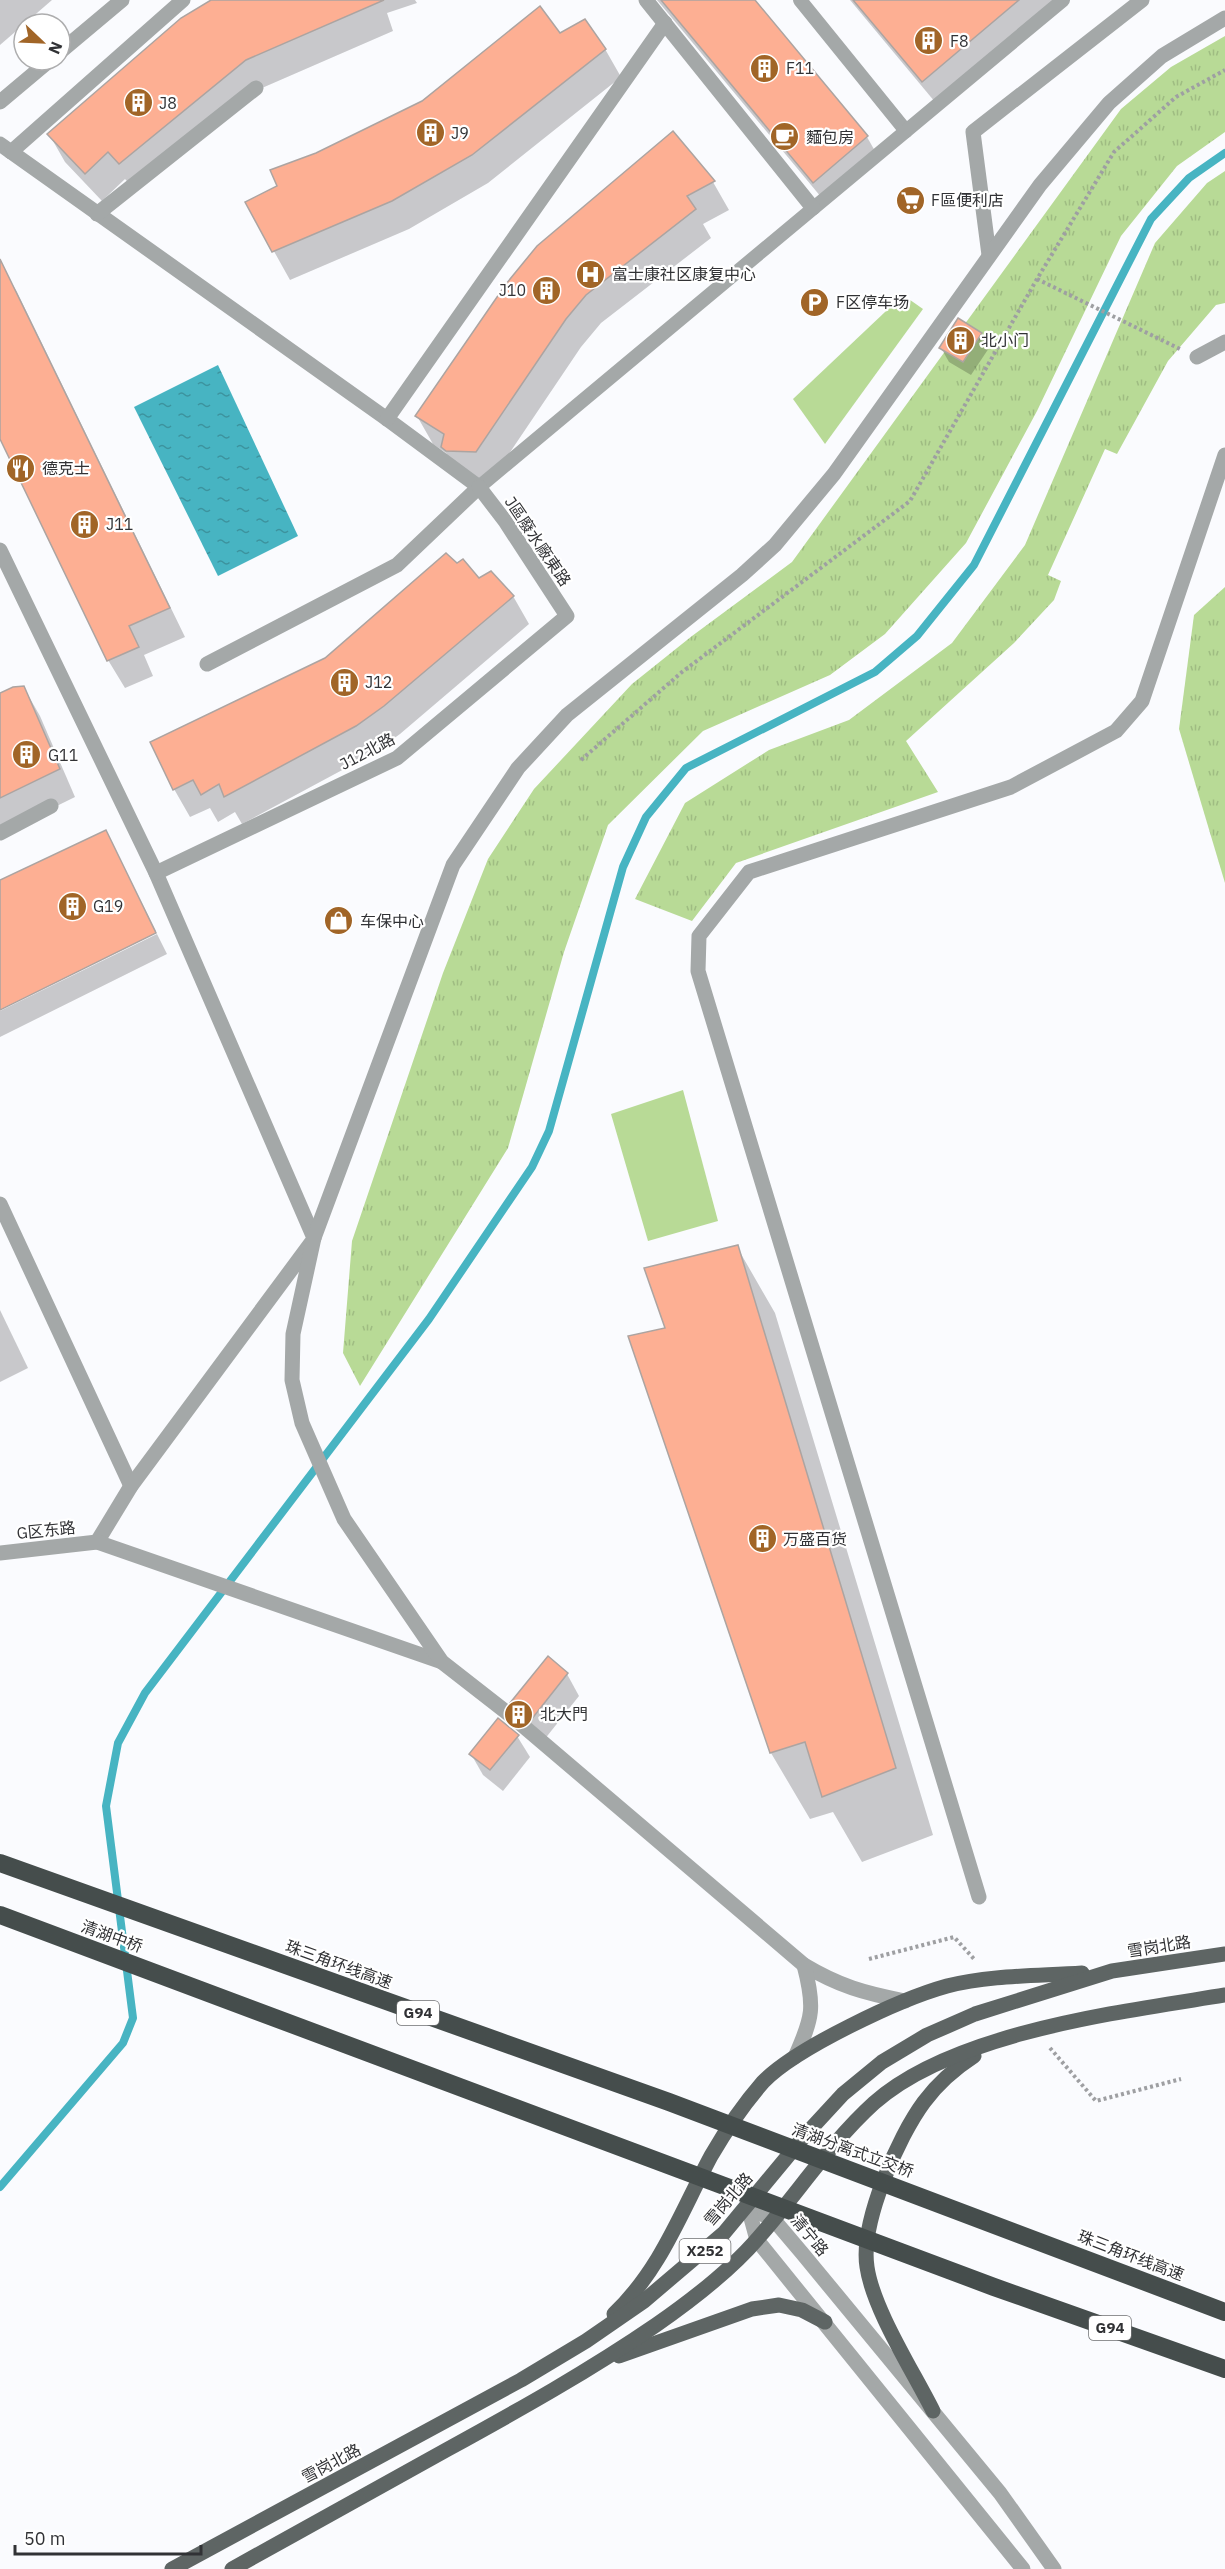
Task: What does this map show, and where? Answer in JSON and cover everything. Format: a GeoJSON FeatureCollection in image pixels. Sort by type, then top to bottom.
{"type":"FeatureCollection","features":[{"type":"Feature","properties":{"kind":"highway","name":"清湖中桥"},"geometry":{"type":"LineString","coordinates":[[0,1863],[166,1923]]}},
{"type":"Feature","properties":{"kind":"highway","name":"清湖中桥"},"geometry":{"type":"LineString","coordinates":[[0,1915],[994,2288],[1225,2369]]}},
{"type":"Feature","properties":{"kind":"highway","name":"珠三角环线高速"},"geometry":{"type":"LineString","coordinates":[[166,1923],[669,2102]]}},
{"type":"Feature","properties":{"kind":"highway","name":"清湖分离式立交桥"},"geometry":{"type":"LineString","coordinates":[[669,2102],[1023,2234]]}},
{"type":"Feature","properties":{"kind":"highway","name":"珠三角环线高速"},"geometry":{"type":"LineString","coordinates":[[1023,2234],[1225,2312]]}},
{"type":"Feature","properties":{"kind":"main road","name":"雪岗北路"},"geometry":{"type":"LineString","coordinates":[[172,2569],[521,2380],[586,2341],[644,2301],[699,2257],[748,2206],[807,2133],[843,2094],[882,2062],[927,2035],[975,2014],[1112,1971],[1225,1954]]}},
{"type":"Feature","properties":{"kind":"main road"},"geometry":{"type":"LineString","coordinates":[[586,2341],[621,2307],[650,2272],[674,2233],[711,2157],[735,2116],[765,2081],[795,2057],[904,2001],[948,1986],[987,1980],[1112,1971]]}},
{"type":"Feature","properties":{"kind":"main road","name":"X252"},"geometry":{"type":"LineString","coordinates":[[232,2569],[596,2364],[691,2298],[757,2240],[843,2134],[876,2102],[907,2080],[949,2058],[993,2043],[1116,2012],[1225,1995]]}},
{"type":"Feature","properties":{"kind":"main road"},"geometry":{"type":"LineString","coordinates":[[933,2411],[875,2298],[867,2266],[868,2227],[885,2178],[923,2103],[951,2071],[993,2043]]}},
{"type":"Feature","properties":{"kind":"main road"},"geometry":{"type":"LineString","coordinates":[[596,2364],[752,2309],[779,2305],[802,2310],[825,2322]]}},
{"type":"Feature","properties":{"kind":"street"},"geometry":{"type":"LineString","coordinates":[[72,41],[122,0]]}},
{"type":"Feature","properties":{"kind":"street"},"geometry":{"type":"LineString","coordinates":[[5,148],[183,0]]}},
{"type":"Feature","properties":{"kind":"street"},"geometry":{"type":"LineString","coordinates":[[646,0],[813,208]]}},
{"type":"Feature","properties":{"kind":"street"},"geometry":{"type":"LineString","coordinates":[[989,255],[973,132],[1142,0]]}},
{"type":"Feature","properties":{"kind":"street"},"geometry":{"type":"LineString","coordinates":[[904,2001],[864,1994],[833,1982],[804,1965],[515,1719],[442,1662],[344,1519],[302,1423],[292,1380],[293,1334],[314,1238],[453,865],[518,768],[567,715],[742,575],[775,545],[834,474],[1040,185],[1109,103],[1162,56],[1225,18]]}},
{"type":"Feature","properties":{"kind":"street"},"geometry":{"type":"LineString","coordinates":[[387,419],[664,22]]}},
{"type":"Feature","properties":{"kind":"street"},"geometry":{"type":"LineString","coordinates":[[0,102],[36,72]]}},
{"type":"Feature","properties":{"kind":"street"},"geometry":{"type":"LineString","coordinates":[[97,214],[256,88]]}},
{"type":"Feature","properties":{"kind":"street","name":"J區廢水廠東路"},"geometry":{"type":"LineString","coordinates":[[5,148],[479,487],[506,521],[567,616]]}},
{"type":"Feature","properties":{"kind":"street"},"geometry":{"type":"LineString","coordinates":[[1197,357],[1225,342]]}},
{"type":"Feature","properties":{"kind":"street"},"geometry":{"type":"LineString","coordinates":[[979,1897],[698,971],[699,936],[749,872],[1011,787],[1116,731],[1143,700],[1225,455]]}},
{"type":"Feature","properties":{"kind":"street"},"geometry":{"type":"LineString","coordinates":[[207,664],[397,565],[479,487]]}},
{"type":"Feature","properties":{"kind":"street"},"geometry":{"type":"LineString","coordinates":[[0,550],[156,873],[314,1238]]}},
{"type":"Feature","properties":{"kind":"street","name":"J12北路"},"geometry":{"type":"LineString","coordinates":[[156,873],[398,758],[567,616]]}},
{"type":"Feature","properties":{"kind":"street"},"geometry":{"type":"LineString","coordinates":[[0,833],[51,806]]}},
{"type":"Feature","properties":{"kind":"street"},"geometry":{"type":"LineString","coordinates":[[0,1204],[131,1486]]}},
{"type":"Feature","properties":{"kind":"street"},"geometry":{"type":"LineString","coordinates":[[314,1238],[131,1486],[96,1542],[442,1662]]}},
{"type":"Feature","properties":{"kind":"street","name":"G区东路"},"geometry":{"type":"LineString","coordinates":[[0,1553],[96,1542]]}},
{"type":"Feature","properties":{"kind":"street"},"geometry":{"type":"LineString","coordinates":[[795,2057],[809,2028],[812,1997],[804,1965]]}},
{"type":"Feature","properties":{"kind":"street"},"geometry":{"type":"LineString","coordinates":[[748,2206],[757,2240],[1023,2569]]}},
{"type":"Feature","properties":{"kind":"street","name":"清宁路"},"geometry":{"type":"LineString","coordinates":[[748,2206],[774,2220],[1000,2493],[1054,2569]]}},
{"type":"Feature","properties":{"kind":"lane"},"geometry":{"type":"LineString","coordinates":[[800,0],[906,131]]}},
{"type":"Feature","properties":{"kind":"lane"},"geometry":{"type":"LineString","coordinates":[[479,487],[1063,0]]}},
{"type":"Feature","properties":{"kind":"path"},"geometry":{"type":"LineString","coordinates":[[581,760],[682,672],[910,501],[1037,279],[1114,152],[1176,98],[1225,70]]}},
{"type":"Feature","properties":{"kind":"path"},"geometry":{"type":"LineString","coordinates":[[1037,279],[1197,357]]}},
{"type":"Feature","properties":{"kind":"path"},"geometry":{"type":"LineString","coordinates":[[869,1959],[954,1936]]}},
{"type":"Feature","properties":{"kind":"path"},"geometry":{"type":"LineString","coordinates":[[1096,2101],[1181,2079]]}},
{"type":"Feature","properties":{"kind":"green space"},"geometry":{"type":"Polygon","coordinates":[[[1225,36],[1225,132],[1177,166],[1121,236],[1037,411],[966,543],[885,634],[830,675],[703,731],[608,825],[564,952],[508,1148],[360,1386],[343,1353],[352,1241],[443,973],[488,859],[534,789],[632,684],[792,562],[1121,109],[1171,67],[1225,36]]]}},
{"type":"Feature","properties":{"kind":"green space"},"geometry":{"type":"Polygon","coordinates":[[[1225,171],[1225,303],[1216,305],[1168,361],[1117,454],[1105,449],[1048,575],[1061,581],[1054,600],[1014,643],[906,741],[938,792],[736,863],[692,921],[635,899],[685,803],[769,750],[849,720],[952,643],[1025,545],[1155,243],[1207,183],[1225,171]]]}},
{"type":"Feature","properties":{"kind":"green space"},"geometry":{"type":"Polygon","coordinates":[[[903,295],[923,309],[825,444],[793,399],[903,295]]]}},
{"type":"Feature","properties":{"kind":"green space"},"geometry":{"type":"Polygon","coordinates":[[[1225,587],[1225,883],[1179,729],[1194,615],[1225,587]]]}},
{"type":"Feature","properties":{"kind":"green space"},"geometry":{"type":"Polygon","coordinates":[[[683,1090],[718,1221],[648,1241],[611,1114],[683,1090]]]}},
{"type":"Feature","properties":{"kind":"water"},"geometry":{"type":"Polygon","coordinates":[[[218,365],[298,536],[218,576],[134,407],[218,365]]]}},
{"type":"Feature","properties":{"kind":"building","name":"J8"},"geometry":{"type":"Polygon","coordinates":[[[211,0],[384,0],[246,60],[119,164],[108,152],[85,174],[47,134],[181,18],[211,0]]]}},
{"type":"Feature","properties":{"kind":"building","name":"F11"},"geometry":{"type":"Polygon","coordinates":[[[661,0],[755,0],[868,136],[813,183],[661,0]]]}},
{"type":"Feature","properties":{"kind":"building","name":"F8"},"geometry":{"type":"Polygon","coordinates":[[[853,0],[1019,0],[922,82],[853,0]]]}},
{"type":"Feature","properties":{"kind":"building","name":"J9"},"geometry":{"type":"Polygon","coordinates":[[[540,6],[560,33],[585,19],[606,49],[472,155],[392,201],[272,252],[245,202],[277,186],[270,170],[316,153],[422,101],[540,6]]]}},
{"type":"Feature","properties":{"kind":"building","name":"J10"},"geometry":{"type":"Polygon","coordinates":[[[673,131],[715,181],[687,196],[696,209],[586,295],[566,319],[476,452],[446,451],[441,447],[444,434],[415,416],[506,284],[537,246],[673,131]]]}},
{"type":"Feature","properties":{"kind":"building","name":"J11"},"geometry":{"type":"Polygon","coordinates":[[[0,259],[170,608],[129,626],[139,647],[107,661],[0,439],[0,259]]]}},
{"type":"Feature","properties":{"kind":"building","name":"北小门"},"geometry":{"type":"Polygon","coordinates":[[[958,318],[982,333],[963,362],[939,348],[958,318]]]}},
{"type":"Feature","properties":{"kind":"building","name":"J12"},"geometry":{"type":"Polygon","coordinates":[[[446,553],[457,563],[463,559],[479,578],[491,571],[514,596],[384,706],[356,726],[224,797],[219,784],[201,795],[193,780],[173,790],[150,742],[325,658],[446,553]]]}},
{"type":"Feature","properties":{"kind":"building","name":"G11"},"geometry":{"type":"Polygon","coordinates":[[[24,686],[60,769],[0,798],[0,693],[13,687],[24,686]]]}},
{"type":"Feature","properties":{"kind":"building","name":"G19"},"geometry":{"type":"Polygon","coordinates":[[[106,830],[156,933],[0,1010],[0,880],[106,830]]]}},
{"type":"Feature","properties":{"kind":"building","name":"万盛百货"},"geometry":{"type":"Polygon","coordinates":[[[738,1245],[896,1768],[822,1797],[805,1742],[770,1753],[628,1336],[665,1328],[644,1268],[738,1245]]]}},
{"type":"Feature","properties":{"kind":"building"},"geometry":{"type":"Polygon","coordinates":[[[548,1656],[568,1673],[531,1720],[510,1703],[548,1656]]]}},
{"type":"Feature","properties":{"kind":"building"},"geometry":{"type":"Polygon","coordinates":[[[498,1718],[519,1735],[490,1770],[469,1754],[498,1718]]]}},
{"type":"Feature","properties":{"kind":"waterway"},"geometry":{"type":"LineString","coordinates":[[0,2187],[123,2043],[133,2018],[106,1806],[118,1743],[145,1693],[429,1319],[532,1167],[549,1131],[623,867],[646,817],[686,768],[875,672],[917,636],[974,565],[1151,219],[1189,178],[1225,153]]}},
{"type":"Feature","properties":{"kind":"place","name":"F8"},"geometry":{"type":"Point","coordinates":[929,41]}},
{"type":"Feature","properties":{"kind":"place","name":"F11"},"geometry":{"type":"Point","coordinates":[765,68]}},
{"type":"Feature","properties":{"kind":"place","name":"J8"},"geometry":{"type":"Point","coordinates":[138,103]}},
{"type":"Feature","properties":{"kind":"place","name":"J9"},"geometry":{"type":"Point","coordinates":[430,133]}},
{"type":"Feature","properties":{"kind":"place","name":"麵包房"},"geometry":{"type":"Point","coordinates":[785,137]}},
{"type":"Feature","properties":{"kind":"place","name":"F區便利店"},"geometry":{"type":"Point","coordinates":[910,200]}},
{"type":"Feature","properties":{"kind":"place","name":"富士康社区康复中心"},"geometry":{"type":"Point","coordinates":[591,274]}},
{"type":"Feature","properties":{"kind":"place","name":"J10"},"geometry":{"type":"Point","coordinates":[547,290]}},
{"type":"Feature","properties":{"kind":"place","name":"F区停车场"},"geometry":{"type":"Point","coordinates":[815,302]}},
{"type":"Feature","properties":{"kind":"place","name":"北小门"},"geometry":{"type":"Point","coordinates":[960,340]}},
{"type":"Feature","properties":{"kind":"place","name":"德克士"},"geometry":{"type":"Point","coordinates":[21,468]}},
{"type":"Feature","properties":{"kind":"place","name":"J11"},"geometry":{"type":"Point","coordinates":[85,524]}},
{"type":"Feature","properties":{"kind":"place","name":"J12"},"geometry":{"type":"Point","coordinates":[344,682]}},
{"type":"Feature","properties":{"kind":"place","name":"G11"},"geometry":{"type":"Point","coordinates":[27,755]}},
{"type":"Feature","properties":{"kind":"place","name":"G19"},"geometry":{"type":"Point","coordinates":[72,906]}},
{"type":"Feature","properties":{"kind":"place","name":"车保中心"},"geometry":{"type":"Point","coordinates":[339,921]}},
{"type":"Feature","properties":{"kind":"place","name":"万盛百货"},"geometry":{"type":"Point","coordinates":[762,1539]}},
{"type":"Feature","properties":{"kind":"place","name":"北大門"},"geometry":{"type":"Point","coordinates":[519,1714]}}]}
